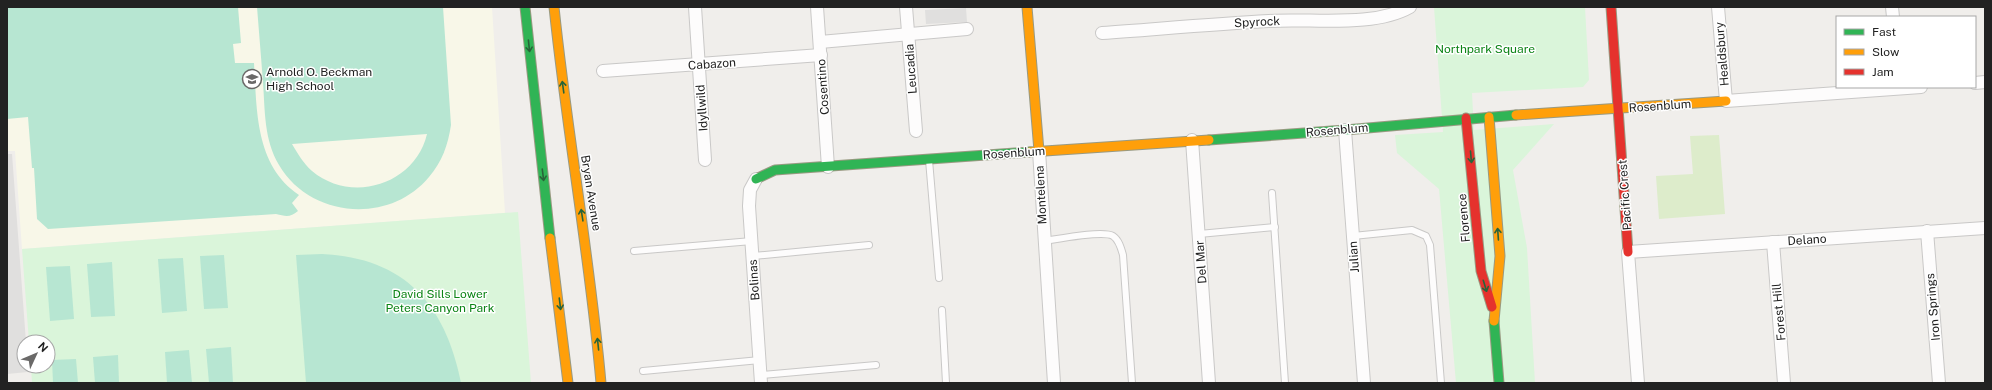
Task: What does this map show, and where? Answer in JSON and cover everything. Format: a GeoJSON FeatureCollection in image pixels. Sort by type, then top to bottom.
{"type":"FeatureCollection","features":[{"type":"Feature","properties":{"kind":"street"},"geometry":{"type":"LineString","coordinates":[[525,7],[536,120],[568,383]]}},
{"type":"Feature","properties":{"kind":"street","name":"Bryan Avenue"},"geometry":{"type":"LineString","coordinates":[[554,7],[558,58],[585,233],[601,383]]}},
{"type":"Feature","properties":{"kind":"street","name":"Idyllwild"},"geometry":{"type":"LineString","coordinates":[[695,7],[705,160]]}},
{"type":"Feature","properties":{"kind":"street","name":"Cosentino"},"geometry":{"type":"LineString","coordinates":[[817,7],[828,167]]}},
{"type":"Feature","properties":{"kind":"street","name":"Leucadia"},"geometry":{"type":"LineString","coordinates":[[906,7],[916,131]]}},
{"type":"Feature","properties":{"kind":"street","name":"Montelena"},"geometry":{"type":"LineString","coordinates":[[1027,7],[1039,151],[1054,383]]}},
{"type":"Feature","properties":{"kind":"street","name":"Spyrock"},"geometry":{"type":"LineString","coordinates":[[1102,32],[1270,21],[1363,19],[1383,17],[1410,7]]}},
{"type":"Feature","properties":{"kind":"street","name":"Pacific Crest"},"geometry":{"type":"LineString","coordinates":[[1611,7],[1638,383]]}},
{"type":"Feature","properties":{"kind":"street","name":"Healdsbury"},"geometry":{"type":"LineString","coordinates":[[1718,7],[1726,101]]}},
{"type":"Feature","properties":{"kind":"street"},"geometry":{"type":"LineString","coordinates":[[820,42],[967,29]]}},
{"type":"Feature","properties":{"kind":"street","name":"Cabazon"},"geometry":{"type":"LineString","coordinates":[[603,71],[821,55]]}},
{"type":"Feature","properties":{"kind":"street","name":"Rosenblum"},"geometry":{"type":"LineString","coordinates":[[756,180],[764,174],[775,170],[1345,130],[1466,118],[1619,109],[1899,88]]}},
{"type":"Feature","properties":{"kind":"street","name":"Florence"},"geometry":{"type":"LineString","coordinates":[[1489,117],[1500,256],[1494,315],[1499,383]]}},
{"type":"Feature","properties":{"kind":"street","name":"Florence"},"geometry":{"type":"LineString","coordinates":[[1466,118],[1480,271],[1494,315]]}},
{"type":"Feature","properties":{"kind":"street","name":"Julian"},"geometry":{"type":"LineString","coordinates":[[1345,130],[1364,383]]}},
{"type":"Feature","properties":{"kind":"street","name":"Del Mar"},"geometry":{"type":"LineString","coordinates":[[1192,140],[1209,383]]}},
{"type":"Feature","properties":{"kind":"street","name":"Bolinas"},"geometry":{"type":"LineString","coordinates":[[756,180],[750,190],[761,379]]}},
{"type":"Feature","properties":{"kind":"street","name":"Delano"},"geometry":{"type":"LineString","coordinates":[[1628,252],[1985,228]]}},
{"type":"Feature","properties":{"kind":"street","name":"Iron Springs"},"geometry":{"type":"LineString","coordinates":[[1927,231],[1939,383]]}},
{"type":"Feature","properties":{"kind":"street","name":"Forest Hill"},"geometry":{"type":"LineString","coordinates":[[1773,242],[1784,383]]}},
{"type":"Feature","properties":{"kind":"lane"},"geometry":{"type":"LineString","coordinates":[[929,159],[939,278]]}},
{"type":"Feature","properties":{"kind":"lane"},"geometry":{"type":"LineString","coordinates":[[1272,193],[1285,383]]}},
{"type":"Feature","properties":{"kind":"lane"},"geometry":{"type":"LineString","coordinates":[[1199,234],[1275,227]]}},
{"type":"Feature","properties":{"kind":"lane"},"geometry":{"type":"LineString","coordinates":[[1353,236],[1412,230],[1426,236],[1430,245],[1441,383]]}},
{"type":"Feature","properties":{"kind":"lane"},"geometry":{"type":"LineString","coordinates":[[1044,241],[1102,234],[1112,236],[1120,244],[1123,255],[1132,383]]}},
{"type":"Feature","properties":{"kind":"lane"},"geometry":{"type":"LineString","coordinates":[[634,251],[752,241]]}},
{"type":"Feature","properties":{"kind":"lane"},"geometry":{"type":"LineString","coordinates":[[753,256],[870,245]]}},
{"type":"Feature","properties":{"kind":"lane"},"geometry":{"type":"LineString","coordinates":[[942,310],[946,383]]}},
{"type":"Feature","properties":{"kind":"lane"},"geometry":{"type":"LineString","coordinates":[[643,371],[760,360]]}},
{"type":"Feature","properties":{"kind":"lane"},"geometry":{"type":"LineString","coordinates":[[761,379],[876,365]]}},
{"type":"Feature","properties":{"kind":"shaded area","name":"Arnold O. Beckman High School"},"geometry":{"type":"Polygon","coordinates":[[[7,7],[492,7],[505,213],[22,249],[15,151],[7,151],[7,7]]]}},
{"type":"Feature","properties":{"kind":"shaded area"},"geometry":{"type":"Polygon","coordinates":[[[966,8],[967,22],[926,24],[925,10],[966,8]]]}},
{"type":"Feature","properties":{"kind":"shaded area"},"geometry":{"type":"Polygon","coordinates":[[[7,154],[12,154],[25,334],[16,334],[16,373],[7,374],[7,154]]]}},
{"type":"Feature","properties":{"kind":"green space"},"geometry":{"type":"Polygon","coordinates":[[[7,7],[238,7],[241,43],[233,44],[235,63],[254,63],[258,118],[266,153],[274,168],[285,183],[299,195],[292,203],[298,211],[287,216],[276,214],[48,229],[37,219],[34,168],[32,168],[28,117],[7,119],[7,7]]]}},
{"type":"Feature","properties":{"kind":"green space"},"geometry":{"type":"Polygon","coordinates":[[[257,7],[443,7],[451,125],[444,153],[438,165],[429,177],[412,192],[393,203],[372,208],[351,209],[330,205],[310,196],[293,183],[279,165],[270,146],[266,125],[257,7]],[[427,134],[292,144],[303,162],[312,171],[328,181],[345,186],[362,187],[380,184],[396,177],[409,166],[420,152],[427,134]]]}},
{"type":"Feature","properties":{"kind":"green space","name":"Northpark Square"},"geometry":{"type":"Polygon","coordinates":[[[1434,7],[1585,7],[1589,80],[1583,87],[1472,93],[1474,130],[1554,124],[1513,170],[1527,248],[1535,383],[1456,383],[1439,189],[1397,153],[1395,135],[1443,132],[1434,7]]]}},
{"type":"Feature","properties":{"kind":"green space"},"geometry":{"type":"Polygon","coordinates":[[[1719,135],[1725,214],[1659,219],[1656,176],[1693,174],[1690,136],[1719,135]]]}},
{"type":"Feature","properties":{"kind":"green space","name":"David Sills Lower Peters Canyon Park"},"geometry":{"type":"Polygon","coordinates":[[[518,212],[531,383],[32,383],[31,374],[56,374],[56,334],[28,334],[22,249],[518,212]]]}},
{"type":"Feature","properties":{"kind":"green space"},"geometry":{"type":"Polygon","coordinates":[[[322,254],[351,257],[376,265],[398,276],[417,290],[432,309],[444,330],[454,355],[461,383],[306,383],[296,255],[322,254]]]}},
{"type":"Feature","properties":{"kind":"green space"},"geometry":{"type":"Polygon","coordinates":[[[224,255],[228,308],[204,309],[200,256],[224,255]]]}},
{"type":"Feature","properties":{"kind":"green space"},"geometry":{"type":"Polygon","coordinates":[[[183,258],[187,311],[162,313],[158,259],[183,258]]]}},
{"type":"Feature","properties":{"kind":"green space"},"geometry":{"type":"Polygon","coordinates":[[[112,262],[115,316],[91,317],[87,264],[112,262]]]}},
{"type":"Feature","properties":{"kind":"green space"},"geometry":{"type":"Polygon","coordinates":[[[70,266],[74,319],[50,321],[46,267],[70,266]]]}},
{"type":"Feature","properties":{"kind":"green space"},"geometry":{"type":"Polygon","coordinates":[[[231,347],[233,383],[209,383],[206,349],[231,347]]]}},
{"type":"Feature","properties":{"kind":"green space"},"geometry":{"type":"Polygon","coordinates":[[[189,350],[192,383],[167,383],[165,352],[189,350]]]}},
{"type":"Feature","properties":{"kind":"green space"},"geometry":{"type":"Polygon","coordinates":[[[118,355],[119,383],[95,383],[93,357],[118,355]]]}},
{"type":"Feature","properties":{"kind":"green space"},"geometry":{"type":"Polygon","coordinates":[[[76,359],[78,383],[53,383],[53,374],[56,374],[56,360],[76,359]]]}},
{"type":"Feature","properties":{"kind":"traffic: fast"},"geometry":{"type":"LineString","coordinates":[[525,7],[550,238]]}},
{"type":"Feature","properties":{"kind":"traffic: fast"},"geometry":{"type":"LineString","coordinates":[[1209,140],[1516,115]]}},
{"type":"Feature","properties":{"kind":"traffic: fast"},"geometry":{"type":"LineString","coordinates":[[756,179],[775,170],[1030,152]]}},
{"type":"Feature","properties":{"kind":"traffic: fast"},"geometry":{"type":"LineString","coordinates":[[1494,321],[1499,383]]}},
{"type":"Feature","properties":{"kind":"traffic: slow"},"geometry":{"type":"LineString","coordinates":[[554,7],[565,101],[591,289],[601,383]]}},
{"type":"Feature","properties":{"kind":"traffic: slow"},"geometry":{"type":"LineString","coordinates":[[1027,7],[1039,151]]}},
{"type":"Feature","properties":{"kind":"traffic: slow"},"geometry":{"type":"LineString","coordinates":[[1516,115],[1726,101]]}},
{"type":"Feature","properties":{"kind":"traffic: slow"},"geometry":{"type":"LineString","coordinates":[[1489,117],[1500,256],[1494,321]]}},
{"type":"Feature","properties":{"kind":"traffic: slow"},"geometry":{"type":"LineString","coordinates":[[1030,152],[1209,140]]}},
{"type":"Feature","properties":{"kind":"traffic: slow"},"geometry":{"type":"LineString","coordinates":[[550,238],[568,383]]}},
{"type":"Feature","properties":{"kind":"traffic: jam"},"geometry":{"type":"LineString","coordinates":[[1611,7],[1628,252]]}},
{"type":"Feature","properties":{"kind":"traffic: jam"},"geometry":{"type":"LineString","coordinates":[[1466,118],[1481,271],[1492,307]]}},
{"type":"Feature","properties":{"kind":"place","name":"Arnold O. Beckman High School"},"geometry":{"type":"Point","coordinates":[252,79]}}]}
